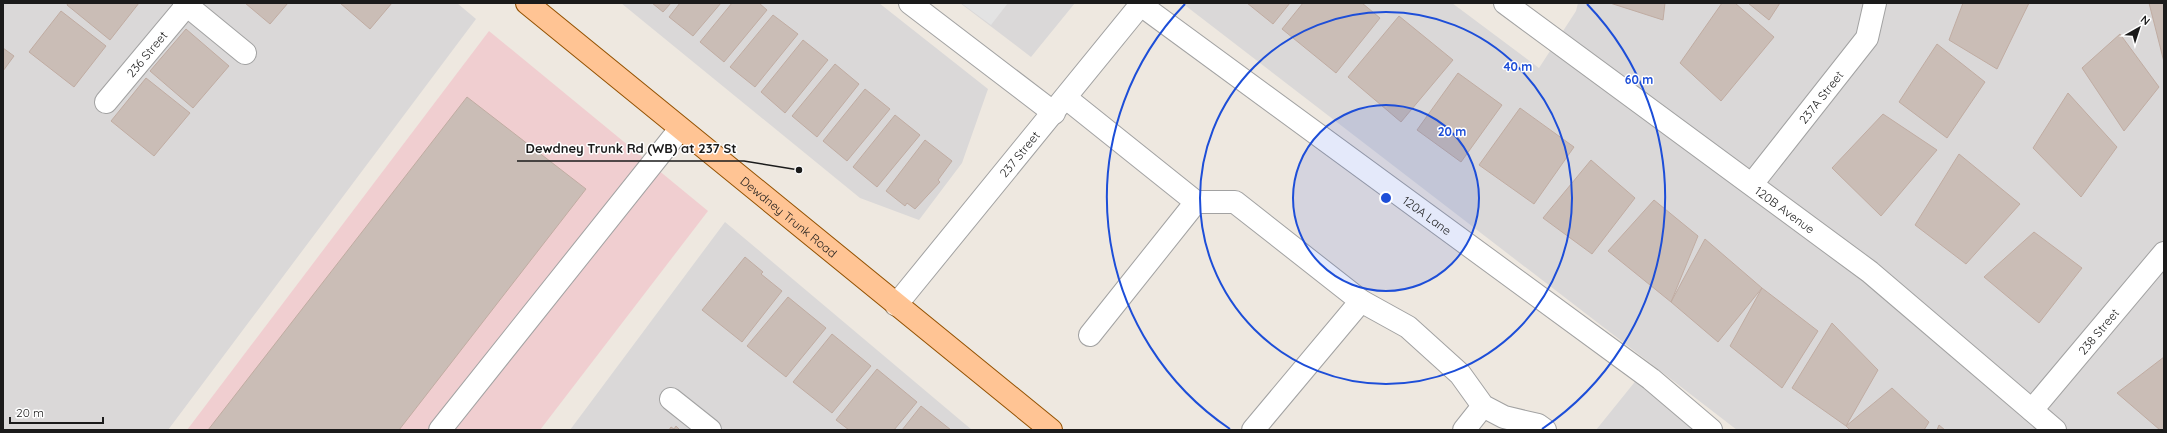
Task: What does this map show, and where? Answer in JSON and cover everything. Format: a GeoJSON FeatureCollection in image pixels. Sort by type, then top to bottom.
{"type":"FeatureCollection","features":[{"type":"Feature","properties":{"kind":"main road","name":"Dewdney Trunk Road"},"geometry":{"type":"LineString","coordinates":[[527,3],[1051,430]]}},
{"type":"Feature","properties":{"kind":"street"},"geometry":{"type":"LineString","coordinates":[[910,3],[1060,105],[1196,202],[1235,202],[1361,302],[1408,326],[1460,374],[1483,406],[1504,417],[1538,425],[1545,430]]}},
{"type":"Feature","properties":{"kind":"street","name":"120B Avenue"},"geometry":{"type":"LineString","coordinates":[[1505,3],[1870,272],[2054,430]]}},
{"type":"Feature","properties":{"kind":"street","name":"237A Street"},"geometry":{"type":"LineString","coordinates":[[1752,184],[1866,38],[1875,3]]}},
{"type":"Feature","properties":{"kind":"street","name":"236 Street"},"geometry":{"type":"LineString","coordinates":[[106,102],[185,4],[245,53]]}},
{"type":"Feature","properties":{"kind":"street","name":"237 Street"},"geometry":{"type":"LineString","coordinates":[[896,305],[1141,4]]}},
{"type":"Feature","properties":{"kind":"street","name":"120A Lane"},"geometry":{"type":"LineString","coordinates":[[1141,4],[1650,379],[1711,430]]}},
{"type":"Feature","properties":{"kind":"street"},"geometry":{"type":"LineString","coordinates":[[440,430],[680,129]]}},
{"type":"Feature","properties":{"kind":"street"},"geometry":{"type":"LineString","coordinates":[[1090,335],[1196,202]]}},
{"type":"Feature","properties":{"kind":"street","name":"238 Street"},"geometry":{"type":"LineString","coordinates":[[2032,410],[2164,253]]}},
{"type":"Feature","properties":{"kind":"street"},"geometry":{"type":"LineString","coordinates":[[1253,430],[1361,302]]}},
{"type":"Feature","properties":{"kind":"street"},"geometry":{"type":"LineString","coordinates":[[671,399],[710,430]]}},
{"type":"Feature","properties":{"kind":"street"},"geometry":{"type":"LineString","coordinates":[[1464,430],[1483,406]]}},
{"type":"Feature","properties":{"kind":"shaded area"},"geometry":{"type":"Polygon","coordinates":[[[3,3],[457,3],[476,19],[168,430],[3,430],[3,3]]]}},
{"type":"Feature","properties":{"kind":"shaded area"},"geometry":{"type":"Polygon","coordinates":[[[621,3],[879,3],[988,89],[962,163],[919,220],[860,198],[621,3]]]}},
{"type":"Feature","properties":{"kind":"shaded area"},"geometry":{"type":"Polygon","coordinates":[[[960,3],[1075,3],[1031,57],[960,3]]]}},
{"type":"Feature","properties":{"kind":"shaded area"},"geometry":{"type":"Polygon","coordinates":[[[961,3],[1008,3],[991,25],[961,3]]]}},
{"type":"Feature","properties":{"kind":"shaded area"},"geometry":{"type":"Polygon","coordinates":[[[1182,3],[1452,3],[1539,68],[1576,11],[1578,3],[2164,3],[2164,430],[1737,430],[1182,3]]]}},
{"type":"Feature","properties":{"kind":"shaded area"},"geometry":{"type":"Polygon","coordinates":[[[489,31],[708,211],[540,430],[187,430],[489,31]]]}},
{"type":"Feature","properties":{"kind":"shaded area"},"geometry":{"type":"Polygon","coordinates":[[[725,222],[972,430],[570,430],[725,222]]]}},
{"type":"Feature","properties":{"kind":"shaded area"},"geometry":{"type":"Polygon","coordinates":[[[1642,373],[1709,430],[1596,430],[1642,373]]]}},
{"type":"Feature","properties":{"kind":"building"},"geometry":{"type":"Polygon","coordinates":[[[68,3],[139,3],[110,40],[67,5],[68,3]]]}},
{"type":"Feature","properties":{"kind":"building"},"geometry":{"type":"Polygon","coordinates":[[[245,3],[288,3],[270,24],[245,3]]]}},
{"type":"Feature","properties":{"kind":"building"},"geometry":{"type":"Polygon","coordinates":[[[340,3],[392,3],[370,29],[340,3]]]}},
{"type":"Feature","properties":{"kind":"building"},"geometry":{"type":"Polygon","coordinates":[[[652,3],[671,3],[663,12],[652,3]]]}},
{"type":"Feature","properties":{"kind":"building"},"geometry":{"type":"Polygon","coordinates":[[[680,3],[721,3],[693,36],[669,17],[680,3]]]}},
{"type":"Feature","properties":{"kind":"building"},"geometry":{"type":"Polygon","coordinates":[[[732,3],[759,3],[767,10],[724,62],[700,42],[732,3]]]}},
{"type":"Feature","properties":{"kind":"building"},"geometry":{"type":"Polygon","coordinates":[[[1247,3],[1290,3],[1273,24],[1247,3]]]}},
{"type":"Feature","properties":{"kind":"building"},"geometry":{"type":"Polygon","coordinates":[[[1303,3],[1362,3],[1380,18],[1336,73],[1282,29],[1303,3]]]}},
{"type":"Feature","properties":{"kind":"building"},"geometry":{"type":"Polygon","coordinates":[[[1610,3],[1665,3],[1663,20],[1610,3]]]}},
{"type":"Feature","properties":{"kind":"building"},"geometry":{"type":"Polygon","coordinates":[[[1722,3],[1735,3],[1774,37],[1721,101],[1680,63],[1722,3]]]}},
{"type":"Feature","properties":{"kind":"building"},"geometry":{"type":"Polygon","coordinates":[[[1748,3],[1780,3],[1769,20],[1748,3]]]}},
{"type":"Feature","properties":{"kind":"building"},"geometry":{"type":"Polygon","coordinates":[[[1963,3],[2029,3],[1997,69],[1949,40],[1963,3]]]}},
{"type":"Feature","properties":{"kind":"building"},"geometry":{"type":"Polygon","coordinates":[[[2149,3],[2164,3],[2164,62],[2149,3]]]}},
{"type":"Feature","properties":{"kind":"building"},"geometry":{"type":"Polygon","coordinates":[[[61,11],[106,46],[74,87],[29,52],[61,11]]]}},
{"type":"Feature","properties":{"kind":"building"},"geometry":{"type":"Polygon","coordinates":[[[773,15],[798,34],[755,87],[730,67],[773,15]]]}},
{"type":"Feature","properties":{"kind":"building"},"geometry":{"type":"Polygon","coordinates":[[[1399,16],[1453,60],[1401,122],[1348,77],[1399,16]]]}},
{"type":"Feature","properties":{"kind":"building"},"geometry":{"type":"Polygon","coordinates":[[[186,29],[229,66],[193,108],[150,71],[186,29]]]}},
{"type":"Feature","properties":{"kind":"building"},"geometry":{"type":"Polygon","coordinates":[[[2120,34],[2159,87],[2124,131],[2082,68],[2120,34]]]}},
{"type":"Feature","properties":{"kind":"building"},"geometry":{"type":"Polygon","coordinates":[[[803,40],[828,60],[785,113],[761,92],[803,40]]]}},
{"type":"Feature","properties":{"kind":"building"},"geometry":{"type":"Polygon","coordinates":[[[1937,44],[1985,82],[1947,138],[1899,102],[1937,44]]]}},
{"type":"Feature","properties":{"kind":"building"},"geometry":{"type":"Polygon","coordinates":[[[3,48],[14,56],[3,71],[3,48]]]}},
{"type":"Feature","properties":{"kind":"building"},"geometry":{"type":"Polygon","coordinates":[[[835,64],[859,84],[817,137],[792,116],[835,64]]]}},
{"type":"Feature","properties":{"kind":"building"},"geometry":{"type":"Polygon","coordinates":[[[1458,73],[1502,105],[1461,162],[1417,130],[1458,73]]]}},
{"type":"Feature","properties":{"kind":"building"},"geometry":{"type":"Polygon","coordinates":[[[146,78],[190,113],[154,156],[111,121],[146,78]]]}},
{"type":"Feature","properties":{"kind":"building"},"geometry":{"type":"Polygon","coordinates":[[[865,89],[890,109],[847,161],[823,141],[865,89]]]}},
{"type":"Feature","properties":{"kind":"building"},"geometry":{"type":"Polygon","coordinates":[[[2068,93],[2117,147],[2081,197],[2033,148],[2068,93]]]}},
{"type":"Feature","properties":{"kind":"building"},"geometry":{"type":"Polygon","coordinates":[[[467,97],[586,189],[399,430],[208,430],[467,97]]]}},
{"type":"Feature","properties":{"kind":"building"},"geometry":{"type":"Polygon","coordinates":[[[1520,108],[1574,147],[1534,204],[1479,165],[1520,108]]]}},
{"type":"Feature","properties":{"kind":"building"},"geometry":{"type":"Polygon","coordinates":[[[1883,114],[1937,150],[1881,216],[1832,168],[1883,114]]]}},
{"type":"Feature","properties":{"kind":"building"},"geometry":{"type":"Polygon","coordinates":[[[895,115],[920,135],[877,187],[853,167],[895,115]]]}},
{"type":"Feature","properties":{"kind":"building"},"geometry":{"type":"Polygon","coordinates":[[[925,140],[952,161],[938,180],[940,182],[915,209],[907,203],[905,206],[886,191],[925,140]]]}},
{"type":"Feature","properties":{"kind":"building"},"geometry":{"type":"Polygon","coordinates":[[[1959,154],[2020,204],[1966,264],[1915,225],[1959,154]]]}},
{"type":"Feature","properties":{"kind":"building"},"geometry":{"type":"Polygon","coordinates":[[[1591,160],[1635,198],[1592,254],[1543,218],[1591,160]]]}},
{"type":"Feature","properties":{"kind":"building"},"geometry":{"type":"Polygon","coordinates":[[[1654,200],[1698,236],[1671,302],[1608,251],[1654,200]]]}},
{"type":"Feature","properties":{"kind":"building"},"geometry":{"type":"Polygon","coordinates":[[[2034,232],[2082,268],[2039,323],[1984,277],[2034,232]]]}},
{"type":"Feature","properties":{"kind":"building"},"geometry":{"type":"Polygon","coordinates":[[[1705,239],[1762,288],[1718,342],[1671,302],[1705,239]]]}},
{"type":"Feature","properties":{"kind":"building"},"geometry":{"type":"Polygon","coordinates":[[[745,257],[763,272],[761,274],[782,291],[742,342],[702,310],[745,257]]]}},
{"type":"Feature","properties":{"kind":"building"},"geometry":{"type":"Polygon","coordinates":[[[1762,288],[1818,331],[1782,388],[1730,346],[1762,288]]]}},
{"type":"Feature","properties":{"kind":"building"},"geometry":{"type":"Polygon","coordinates":[[[788,297],[826,328],[786,377],[747,346],[788,297]]]}},
{"type":"Feature","properties":{"kind":"building"},"geometry":{"type":"Polygon","coordinates":[[[1832,323],[1878,370],[1846,426],[1792,388],[1832,323]]]}},
{"type":"Feature","properties":{"kind":"building"},"geometry":{"type":"Polygon","coordinates":[[[832,334],[871,366],[832,413],[793,382],[832,334]]]}},
{"type":"Feature","properties":{"kind":"building"},"geometry":{"type":"Polygon","coordinates":[[[2164,357],[2164,430],[2160,430],[2117,393],[2164,357]]]}},
{"type":"Feature","properties":{"kind":"building"},"geometry":{"type":"Polygon","coordinates":[[[877,369],[917,402],[894,430],[849,430],[836,420],[877,369]]]}},
{"type":"Feature","properties":{"kind":"building"},"geometry":{"type":"Polygon","coordinates":[[[1892,388],[1929,422],[1924,430],[1850,430],[1846,426],[1892,388]]]}},
{"type":"Feature","properties":{"kind":"building"},"geometry":{"type":"Polygon","coordinates":[[[921,406],[951,430],[902,430],[921,406]]]}},
{"type":"Feature","properties":{"kind":"building"},"geometry":{"type":"Polygon","coordinates":[[[1939,425],[1945,430],[1937,430],[1939,425]]]}},
{"type":"Feature","properties":{"kind":"building"},"geometry":{"type":"Polygon","coordinates":[[[676,426],[680,430],[669,430],[671,427],[674,429],[676,426]]]}},
{"type":"Feature","properties":{"kind":"place","name":"Dewdney Trunk Rd (WB) at 237 St"},"geometry":{"type":"Point","coordinates":[799,170]}}]}
